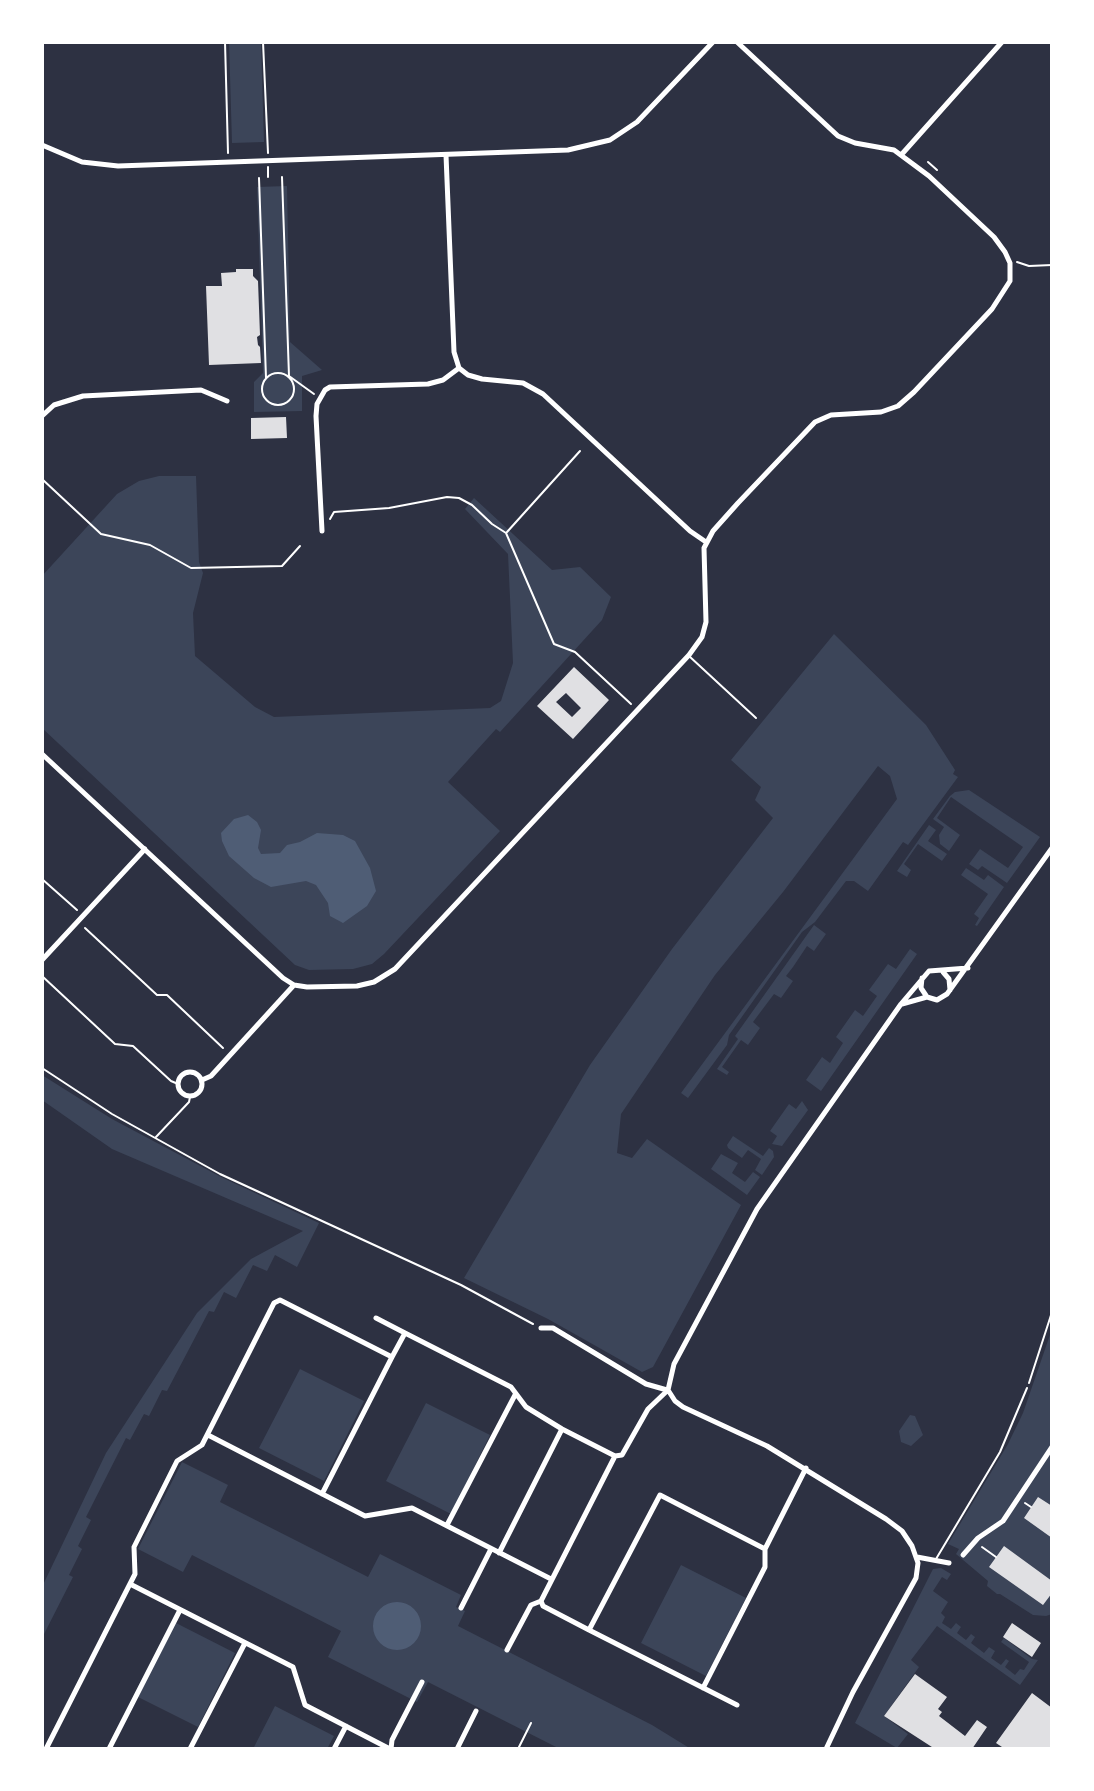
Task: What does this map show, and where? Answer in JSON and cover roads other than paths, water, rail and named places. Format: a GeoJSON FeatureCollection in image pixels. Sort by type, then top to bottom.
{"type":"FeatureCollection","features":[{"type":"Feature","properties":{"kind":"street"},"geometry":{"type":"LineString","coordinates":[[42,145],[63,156],[98,165],[568,150],[610,140],[637,122],[713,42]]}},
{"type":"Feature","properties":{"kind":"street"},"geometry":{"type":"LineString","coordinates":[[42,754],[283,978],[294,985],[307,987],[357,986],[386,976],[689,655],[702,637],[706,622],[703,556],[706,542],[738,503],[815,422],[831,415],[881,412],[898,406],[992,309],[1010,281],[1010,263],[994,237],[902,154],[838,136],[737,42]]}},
{"type":"Feature","properties":{"kind":"street"},"geometry":{"type":"LineString","coordinates":[[902,154],[1002,42]]}},
{"type":"Feature","properties":{"kind":"street"},"geometry":{"type":"LineString","coordinates":[[446,155],[454,352],[459,368],[468,375],[482,379],[523,383],[543,394],[690,531],[706,542]]}},
{"type":"Feature","properties":{"kind":"street"},"geometry":{"type":"LineString","coordinates":[[322,531],[316,416],[320,396],[330,387],[428,384],[443,380],[459,368]]}},
{"type":"Feature","properties":{"kind":"street"},"geometry":{"type":"LineString","coordinates":[[42,416],[54,405],[83,396],[201,390],[227,401]]}},
{"type":"Feature","properties":{"kind":"street"},"geometry":{"type":"LineString","coordinates":[[922,977],[921,988],[927,997],[932,1000],[943,998],[968,968],[1052,848]]}},
{"type":"Feature","properties":{"kind":"street"},"geometry":{"type":"LineString","coordinates":[[43,957],[145,849]]}},
{"type":"Feature","properties":{"kind":"street"},"geometry":{"type":"LineString","coordinates":[[376,1318],[511,1387],[526,1407],[562,1429],[615,1456],[622,1455],[648,1409],[668,1390],[674,1364],[757,1209],[901,1004],[922,977],[933,970],[968,968]]}},
{"type":"Feature","properties":{"kind":"street"},"geometry":{"type":"LineString","coordinates":[[942,971],[949,979],[950,990]]}},
{"type":"Feature","properties":{"kind":"street"},"geometry":{"type":"LineString","coordinates":[[202,1080],[211,1076],[294,985]]}},
{"type":"Feature","properties":{"kind":"street"},"geometry":{"type":"LineString","coordinates":[[901,1004],[927,997]]}},
{"type":"Feature","properties":{"kind":"street"},"geometry":{"type":"LineString","coordinates":[[188,1072],[202,1080],[200,1092],[190,1097],[180,1091],[178,1084],[181,1076],[188,1072]]}},
{"type":"Feature","properties":{"kind":"street"},"geometry":{"type":"LineString","coordinates":[[47,1749],[135,1574],[134,1547],[177,1461],[202,1445],[274,1303],[280,1300],[392,1357]]}},
{"type":"Feature","properties":{"kind":"street"},"geometry":{"type":"LineString","coordinates":[[541,1328],[553,1328],[646,1384],[668,1390],[683,1407],[806,1468],[902,1531],[917,1557],[917,1571],[826,1749]]}},
{"type":"Feature","properties":{"kind":"street"},"geometry":{"type":"LineString","coordinates":[[322,1494],[405,1333]]}},
{"type":"Feature","properties":{"kind":"street"},"geometry":{"type":"LineString","coordinates":[[447,1525],[515,1394]]}},
{"type":"Feature","properties":{"kind":"street"},"geometry":{"type":"LineString","coordinates":[[499,1553],[562,1429]]}},
{"type":"Feature","properties":{"kind":"street"},"geometry":{"type":"LineString","coordinates":[[208,1435],[365,1516],[412,1508],[551,1579]]}},
{"type":"Feature","properties":{"kind":"street"},"geometry":{"type":"LineString","coordinates":[[963,1555],[1003,1521],[1052,1447]]}},
{"type":"Feature","properties":{"kind":"street"},"geometry":{"type":"LineString","coordinates":[[507,1650],[531,1605],[541,1601],[615,1456]]}},
{"type":"Feature","properties":{"kind":"street"},"geometry":{"type":"LineString","coordinates":[[703,1688],[765,1567],[765,1549],[806,1468]]}},
{"type":"Feature","properties":{"kind":"street"},"geometry":{"type":"LineString","coordinates":[[589,1630],[660,1495],[765,1549]]}},
{"type":"Feature","properties":{"kind":"street"},"geometry":{"type":"LineString","coordinates":[[461,1608],[491,1549]]}},
{"type":"Feature","properties":{"kind":"street"},"geometry":{"type":"LineString","coordinates":[[917,1557],[949,1563]]}},
{"type":"Feature","properties":{"kind":"street"},"geometry":{"type":"LineString","coordinates":[[130,1584],[293,1667],[305,1705],[391,1749],[392,1740],[422,1682]]}},
{"type":"Feature","properties":{"kind":"street"},"geometry":{"type":"LineString","coordinates":[[541,1601],[543,1606],[737,1705]]}},
{"type":"Feature","properties":{"kind":"street"},"geometry":{"type":"LineString","coordinates":[[109,1749],[180,1610]]}},
{"type":"Feature","properties":{"kind":"street"},"geometry":{"type":"LineString","coordinates":[[190,1749],[245,1643]]}},
{"type":"Feature","properties":{"kind":"street"},"geometry":{"type":"LineString","coordinates":[[457,1749],[476,1711]]}},
{"type":"Feature","properties":{"kind":"street"},"geometry":{"type":"LineString","coordinates":[[334,1749],[346,1726]]}},
{"type":"Feature","properties":{"kind":"lane"},"geometry":{"type":"LineString","coordinates":[[689,655],[756,718]]}},
{"type":"Feature","properties":{"kind":"lane"},"geometry":{"type":"LineString","coordinates":[[935,1559],[1000,1452],[1027,1388]]}}]}
